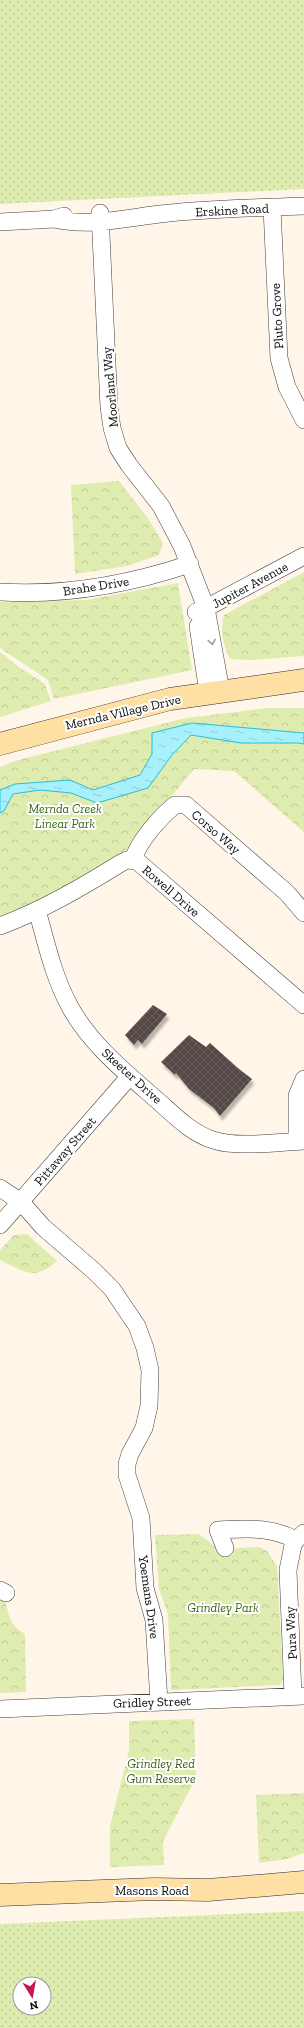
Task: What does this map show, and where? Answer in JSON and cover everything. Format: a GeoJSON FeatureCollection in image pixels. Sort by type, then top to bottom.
{"type":"FeatureCollection","features":[{"type":"Feature","properties":{"kind":"street","name":"Erskine Road"},"geometry":{"type":"LineString","coordinates":[[0,222],[54,219],[68,215],[100,217],[135,211],[160,214],[304,206]]}},
{"type":"Feature","properties":{"kind":"street","name":"Pluto Grove"},"geometry":{"type":"LineString","coordinates":[[272,208],[279,358],[287,387],[304,420]]}},
{"type":"Feature","properties":{"kind":"street","name":"Moorland Way"},"geometry":{"type":"LineString","coordinates":[[100,217],[109,407],[112,428],[122,454],[161,506],[174,528],[190,564],[201,610],[215,692]]}},
{"type":"Feature","properties":{"kind":"street","name":"Jupiter Avenue"},"geometry":{"type":"LineString","coordinates":[[201,610],[304,556]]}},
{"type":"Feature","properties":{"kind":"street","name":"Brahe Drive"},"geometry":{"type":"LineString","coordinates":[[0,592],[51,593],[94,589],[158,575],[190,564]]}},
{"type":"Feature","properties":{"kind":"street","name":"Mernda Village Drive"},"geometry":{"type":"LineString","coordinates":[[0,744],[151,704],[215,692],[304,680]]}},
{"type":"Feature","properties":{"kind":"street","name":"Mernda Village Drive"},"geometry":{"type":"LineString","coordinates":[[248,688],[304,689]]}},
{"type":"Feature","properties":{"kind":"street","name":"Corso Way"},"geometry":{"type":"LineString","coordinates":[[133,860],[140,844],[166,813],[175,805],[180,804],[186,806],[287,893],[304,913]]}},
{"type":"Feature","properties":{"kind":"street","name":"Rowell Drive"},"geometry":{"type":"LineString","coordinates":[[0,926],[75,891],[121,863],[133,860],[137,861],[304,1005]]}},
{"type":"Feature","properties":{"kind":"street","name":"Skeeter Drive"},"geometry":{"type":"LineString","coordinates":[[37,910],[52,967],[69,1006],[82,1026],[99,1046],[130,1076],[200,1135],[215,1141],[229,1143],[300,1141]]}},
{"type":"Feature","properties":{"kind":"street","name":"Pittaway Street"},"geometry":{"type":"LineString","coordinates":[[0,1225],[130,1076]]}},
{"type":"Feature","properties":{"kind":"street"},"geometry":{"type":"LineString","coordinates":[[300,1141],[297,1096],[304,1079]]}},
{"type":"Feature","properties":{"kind":"street","name":"Yoemans Drive"},"geometry":{"type":"LineString","coordinates":[[0,1188],[94,1271],[112,1289],[125,1306],[137,1326],[145,1348],[150,1370],[149,1406],[144,1428],[130,1454],[127,1464],[127,1475],[141,1518],[145,1588],[154,1620],[159,1702]]}},
{"type":"Feature","properties":{"kind":"street","name":"Yoemans Drive"},"geometry":{"type":"LineString","coordinates":[[0,1193],[18,1205]]}},
{"type":"Feature","properties":{"kind":"street"},"geometry":{"type":"LineString","coordinates":[[295,1536],[290,1528],[304,1524]]}},
{"type":"Feature","properties":{"kind":"street"},"geometry":{"type":"LineString","coordinates":[[225,1548],[218,1530],[261,1528],[295,1536]]}},
{"type":"Feature","properties":{"kind":"street","name":"Pura Way"},"geometry":{"type":"LineString","coordinates":[[295,1536],[282,1547],[288,1570],[299,1696]]}},
{"type":"Feature","properties":{"kind":"street","name":"Gridley Street"},"geometry":{"type":"LineString","coordinates":[[0,1709],[299,1696]]}},
{"type":"Feature","properties":{"kind":"street","name":"Masons Road"},"geometry":{"type":"LineString","coordinates":[[0,1895],[154,1889],[208,1890],[304,1882]]}},
{"type":"Feature","properties":{"kind":"green space"},"geometry":{"type":"Polygon","coordinates":[[[0,0],[304,0],[304,189],[0,204],[0,0]]]}},
{"type":"Feature","properties":{"kind":"green space"},"geometry":{"type":"Polygon","coordinates":[[[119,481],[147,517],[163,543],[159,555],[127,566],[75,574],[71,485],[119,481]]]}},
{"type":"Feature","properties":{"kind":"green space"},"geometry":{"type":"Polygon","coordinates":[[[304,572],[304,656],[249,660],[230,659],[223,637],[222,627],[224,615],[304,572]]]}},
{"type":"Feature","properties":{"kind":"green space"},"geometry":{"type":"Polygon","coordinates":[[[178,583],[192,670],[54,699],[48,680],[0,648],[0,602],[86,600],[178,583]]]}},
{"type":"Feature","properties":{"kind":"green space"},"geometry":{"type":"Polygon","coordinates":[[[0,652],[19,667],[45,684],[51,701],[0,717],[0,652]]]}},
{"type":"Feature","properties":{"kind":"green space","name":"Mernda Creek Linear Park"},"geometry":{"type":"Polygon","coordinates":[[[268,708],[304,708],[304,832],[234,771],[194,769],[129,847],[108,865],[0,920],[0,767],[14,761],[186,718],[268,708]]]}},
{"type":"Feature","properties":{"kind":"green space"},"geometry":{"type":"Polygon","coordinates":[[[27,1234],[57,1261],[42,1271],[35,1273],[23,1271],[0,1260],[0,1250],[14,1235],[27,1234]]]}},
{"type":"Feature","properties":{"kind":"green space","name":"Grindley Park"},"geometry":{"type":"Polygon","coordinates":[[[199,1534],[218,1549],[259,1547],[267,1551],[277,1566],[283,1679],[280,1685],[171,1690],[168,1614],[159,1589],[155,1535],[199,1534]]]}},
{"type":"Feature","properties":{"kind":"green space"},"geometry":{"type":"Polygon","coordinates":[[[0,1599],[5,1600],[13,1624],[25,1634],[26,1692],[0,1693],[0,1599]]]}},
{"type":"Feature","properties":{"kind":"green space","name":"Grindley Red Gum Reserve"},"geometry":{"type":"Polygon","coordinates":[[[194,1719],[196,1778],[163,1841],[164,1865],[110,1867],[110,1826],[129,1751],[129,1721],[194,1719]]]}},
{"type":"Feature","properties":{"kind":"green space"},"geometry":{"type":"Polygon","coordinates":[[[304,1793],[304,1853],[287,1859],[259,1863],[256,1795],[304,1793]]]}},
{"type":"Feature","properties":{"kind":"green space"},"geometry":{"type":"Polygon","coordinates":[[[304,1911],[304,2028],[0,2028],[0,1924],[304,1911]]]}},
{"type":"Feature","properties":{"kind":"water"},"geometry":{"type":"Polygon","coordinates":[[[192,723],[304,733],[304,744],[241,743],[191,735],[172,755],[148,788],[97,803],[71,793],[40,790],[13,794],[4,811],[0,813],[0,790],[15,784],[70,780],[93,790],[140,775],[152,754],[152,733],[192,723]]]}},
{"type":"Feature","properties":{"kind":"building"},"geometry":{"type":"Polygon","coordinates":[[[153,1005],[167,1014],[142,1044],[138,1040],[134,1045],[125,1035],[153,1005]]]}},
{"type":"Feature","properties":{"kind":"building"},"geometry":{"type":"Polygon","coordinates":[[[189,1035],[206,1047],[210,1043],[252,1079],[220,1116],[214,1108],[189,1089],[176,1073],[175,1075],[161,1062],[189,1035]]]}}]}
